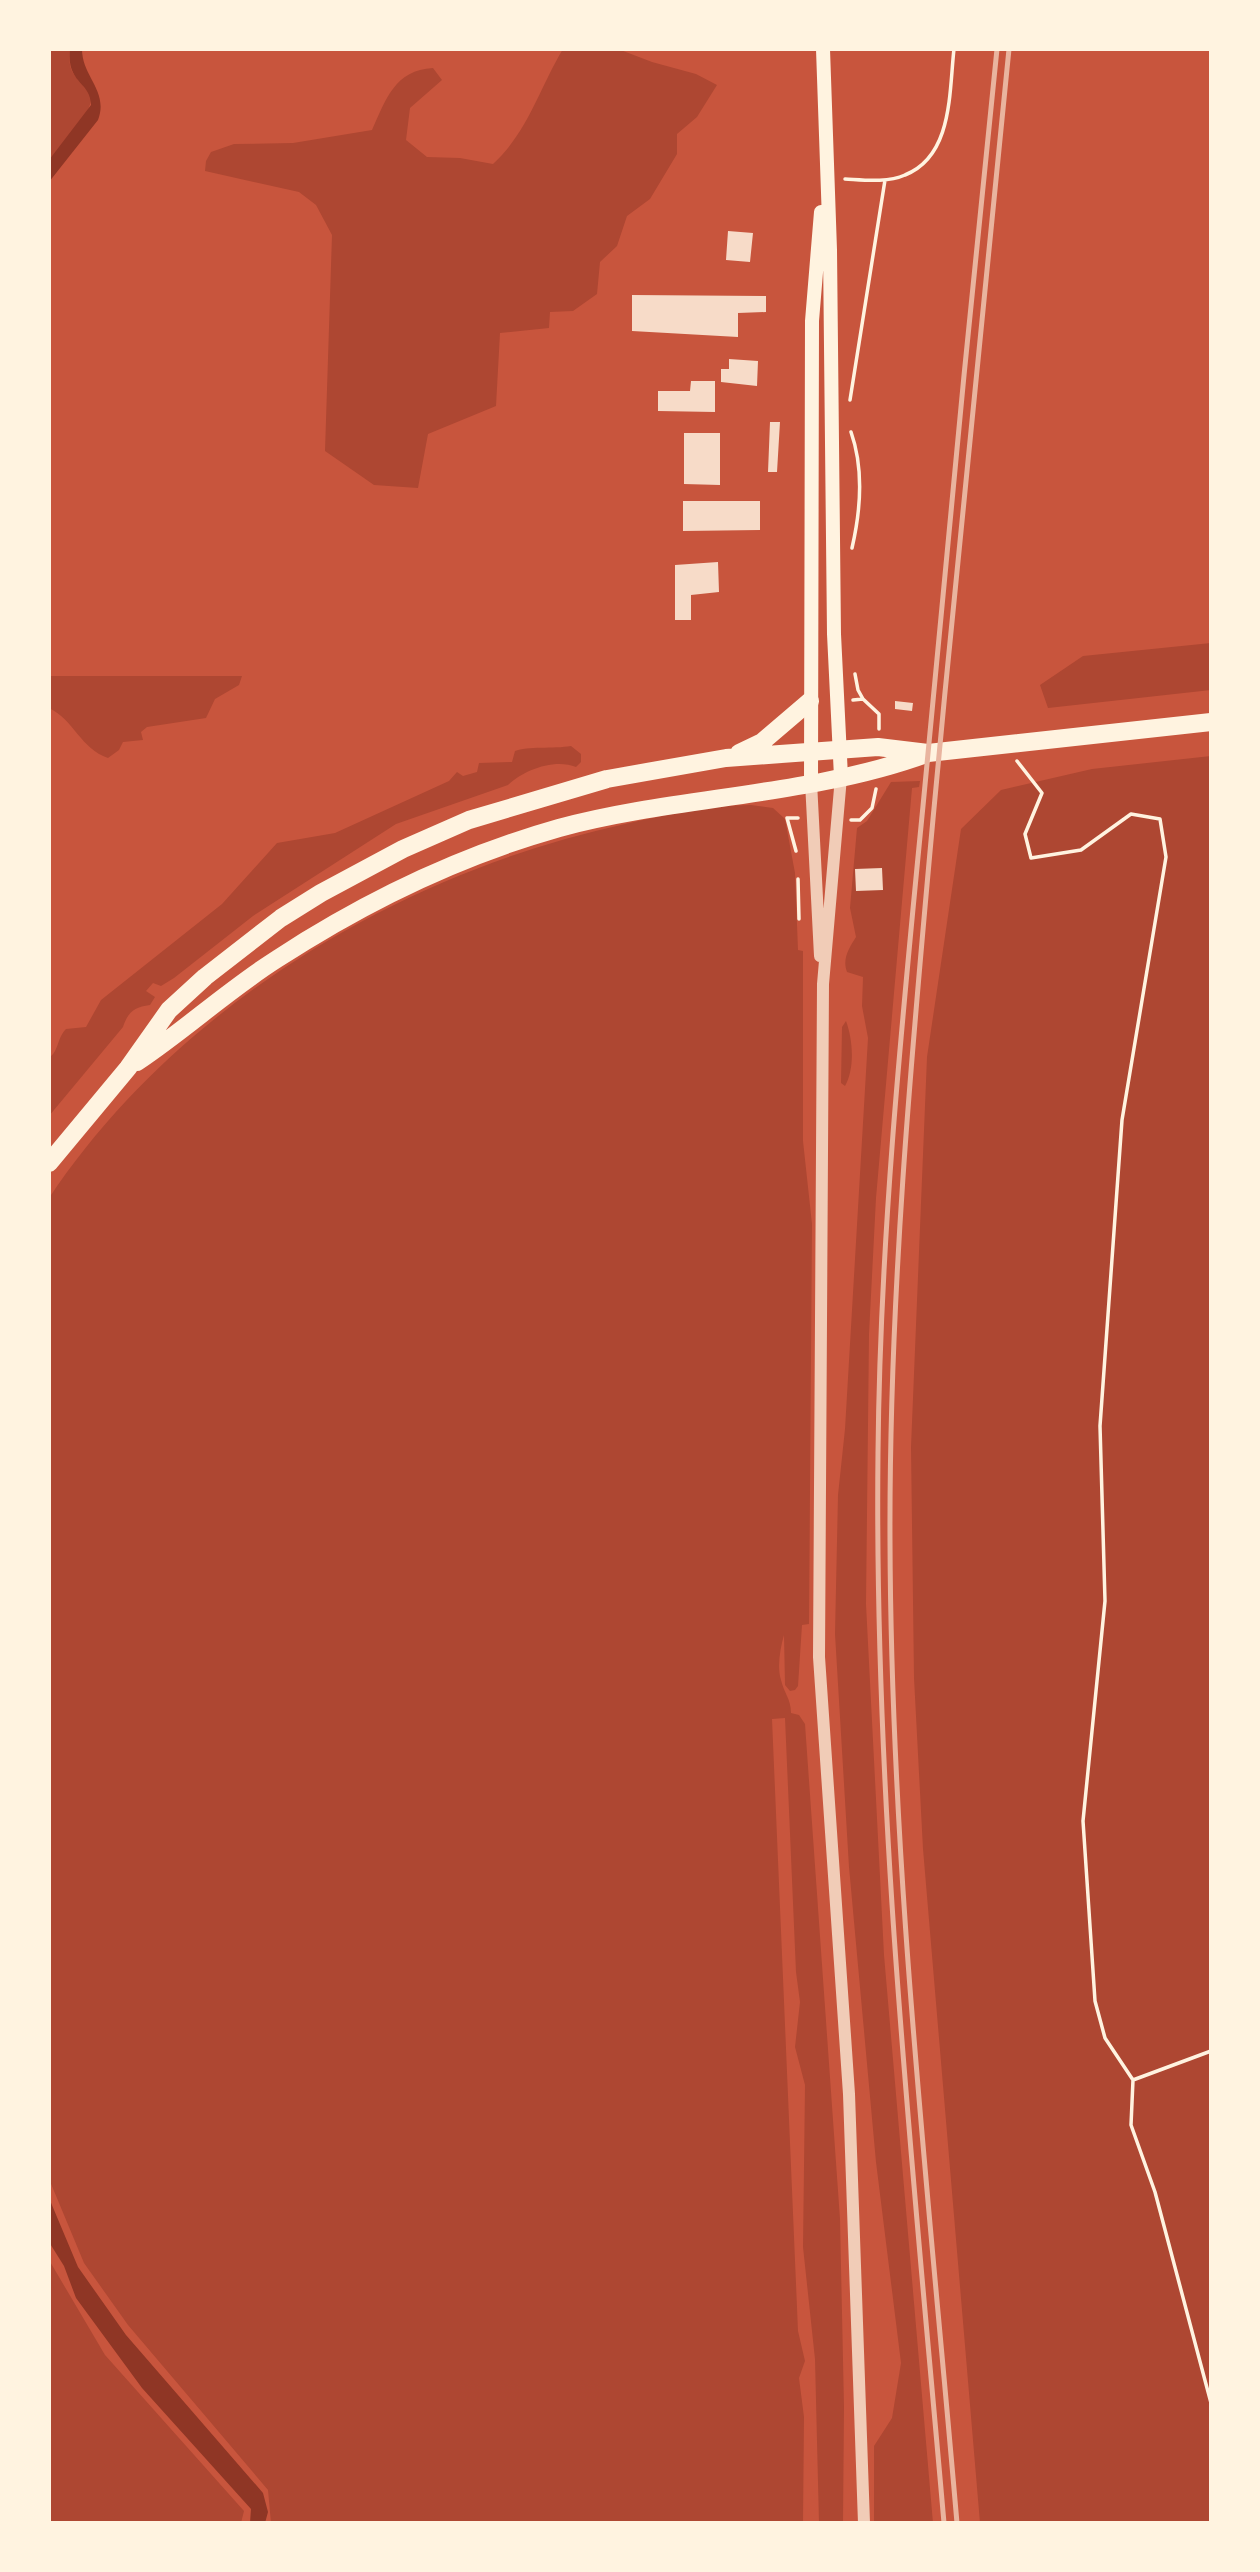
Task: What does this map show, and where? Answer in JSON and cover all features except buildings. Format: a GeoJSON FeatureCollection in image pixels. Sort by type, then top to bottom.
{"type":"FeatureCollection","features":[{"type":"Feature","properties":{"kind":"main road"},"geometry":{"type":"LineString","coordinates":[[823,49],[825,179],[830,250],[834,634],[841,777]]}},
{"type":"Feature","properties":{"kind":"main road"},"geometry":{"type":"LineString","coordinates":[[811,782],[812,321],[825,179]]}},
{"type":"Feature","properties":{"kind":"main road"},"geometry":{"type":"LineString","coordinates":[[726,758],[762,742],[810,701]]}},
{"type":"Feature","properties":{"kind":"main road"},"geometry":{"type":"LineString","coordinates":[[128,1068],[184,1031],[276,959],[331,926],[439,872],[501,847],[606,816],[877,770],[928,753],[1211,722]]}},
{"type":"Feature","properties":{"kind":"main road"},"geometry":{"type":"LineString","coordinates":[[49,1163],[128,1068],[169,1010],[205,977],[281,918],[358,872],[442,831],[514,804],[607,779],[726,758],[878,747],[928,753]]}},
{"type":"Feature","properties":{"kind":"street"},"geometry":{"type":"LineString","coordinates":[[823,984],[841,777]]}},
{"type":"Feature","properties":{"kind":"street"},"geometry":{"type":"LineString","coordinates":[[811,782],[823,984],[818,1657],[849,2094],[864,2523]]}},
{"type":"Feature","properties":{"kind":"path"},"geometry":{"type":"LineString","coordinates":[[825,179],[885,180],[906,175],[926,162],[943,137],[954,49]]}},
{"type":"Feature","properties":{"kind":"path"},"geometry":{"type":"LineString","coordinates":[[853,380],[885,180]]}},
{"type":"Feature","properties":{"kind":"path"},"geometry":{"type":"LineString","coordinates":[[863,699],[879,714]]}},
{"type":"Feature","properties":{"kind":"path"},"geometry":{"type":"LineString","coordinates":[[1015,758],[1042,793],[1025,834],[1031,858],[1081,850],[1131,814],[1160,819],[1166,857],[1122,1120],[1100,1426],[1105,1601],[1083,1821],[1095,2001],[1105,2038],[1133,2080],[1131,2125],[1155,2192],[1211,2403]]}},
{"type":"Feature","properties":{"kind":"path"},"geometry":{"type":"LineString","coordinates":[[860,820],[872,808],[876,793]]}},
{"type":"Feature","properties":{"kind":"path"},"geometry":{"type":"LineString","coordinates":[[1133,2080],[1211,2051]]}},
{"type":"Feature","properties":{"kind":"shaded area"},"geometry":{"type":"Polygon","coordinates":[[[49,49],[70,49],[73,74],[85,85],[91,97],[82,120],[49,160],[49,49]]]}},
{"type":"Feature","properties":{"kind":"shaded area"},"geometry":{"type":"Polygon","coordinates":[[[70,49],[82,49],[86,68],[98,92],[100,110],[98,120],[49,182],[49,160],[91,105],[87,91],[72,69],[70,49]]]}},
{"type":"Feature","properties":{"kind":"shaded area"},"geometry":{"type":"Polygon","coordinates":[[[563,49],[618,49],[696,74],[717,85],[697,117],[677,134],[677,154],[650,199],[627,216],[617,246],[600,262],[597,294],[573,311],[550,312],[549,328],[500,333],[496,406],[428,434],[418,488],[374,485],[325,451],[332,235],[316,205],[299,192],[205,171],[206,161],[211,152],[234,144],[293,143],[372,130],[387,97],[401,80],[409,74],[433,68],[442,80],[410,108],[406,140],[427,157],[460,158],[493,164],[505,152],[524,124],[563,49]]]}},
{"type":"Feature","properties":{"kind":"shaded area"},"geometry":{"type":"Polygon","coordinates":[[[1211,643],[1211,690],[1048,708],[1040,685],[1083,656],[1211,643]]]}},
{"type":"Feature","properties":{"kind":"shaded area"},"geometry":{"type":"Polygon","coordinates":[[[49,676],[242,676],[239,685],[215,699],[206,718],[147,727],[141,732],[143,740],[123,742],[119,750],[108,758],[91,748],[58,713],[49,708],[49,676]]]}},
{"type":"Feature","properties":{"kind":"shaded area"},"geometry":{"type":"Polygon","coordinates":[[[571,746],[581,754],[581,762],[576,767],[559,764],[540,767],[508,785],[396,824],[253,916],[174,978],[161,986],[153,983],[146,991],[155,997],[150,1005],[140,1007],[130,1014],[123,1027],[49,1116],[49,1058],[55,1052],[66,1029],[86,1027],[101,1000],[222,904],[277,843],[335,833],[449,781],[457,772],[463,776],[477,772],[479,763],[512,762],[515,751],[571,746]]]}},
{"type":"Feature","properties":{"kind":"shaded area"},"geometry":{"type":"Polygon","coordinates":[[[1211,756],[1211,2523],[980,2523],[923,1849],[914,1678],[911,1447],[927,1057],[961,829],[1001,790],[1092,769],[1211,756]]]}},
{"type":"Feature","properties":{"kind":"shaded area"},"geometry":{"type":"Polygon","coordinates":[[[920,781],[919,787],[912,788],[876,1198],[869,1334],[866,1604],[884,1955],[933,2523],[874,2523],[874,2446],[892,2418],[901,2363],[876,2162],[849,1867],[835,1634],[838,1495],[845,1429],[868,1038],[862,1006],[863,977],[847,972],[845,963],[856,937],[850,908],[857,828],[867,821],[891,782],[920,781]]]}},
{"type":"Feature","properties":{"kind":"shaded area"},"geometry":{"type":"Polygon","coordinates":[[[751,805],[773,808],[785,819],[795,873],[798,950],[803,951],[803,1141],[812,1224],[809,1624],[802,1625],[798,1686],[795,1690],[790,1691],[785,1685],[784,1635],[779,1669],[791,1713],[799,1715],[805,1724],[840,2219],[844,2407],[843,2523],[819,2523],[815,2359],[803,2247],[805,2085],[795,2047],[800,2002],[796,1972],[785,1718],[772,1719],[798,2331],[805,2361],[799,2378],[804,2417],[803,2523],[271,2523],[268,2490],[128,2325],[84,2263],[49,2179],[49,1198],[102,1129],[162,1065],[229,1008],[301,957],[378,913],[458,876],[541,846],[672,814],[751,805]]]}},
{"type":"Feature","properties":{"kind":"shaded area"},"geometry":{"type":"Polygon","coordinates":[[[846,1021],[852,1054],[845,1086],[841,1083],[842,1027],[846,1021]]]}},
{"type":"Feature","properties":{"kind":"shaded area"},"geometry":{"type":"Polygon","coordinates":[[[49,2198],[78,2267],[126,2335],[263,2493],[268,2512],[265,2523],[250,2523],[251,2509],[142,2388],[76,2298],[64,2266],[49,2242],[49,2198]]]}},
{"type":"Feature","properties":{"kind":"shaded area"},"geometry":{"type":"Polygon","coordinates":[[[49,2260],[105,2355],[244,2511],[241,2523],[49,2523],[49,2260]]]}},
{"type":"Feature","properties":{"kind":"railway"},"geometry":{"type":"LineString","coordinates":[[944,2523],[908,2122],[889,1855],[878,1587],[878,1453],[883,1291],[900,1048],[997,49]]}},
{"type":"Feature","properties":{"kind":"railway"},"geometry":{"type":"LineString","coordinates":[[957,2523],[904,1909],[892,1663],[891,1450],[897,1269],[917,999],[951,626],[1009,49]]}}]}
